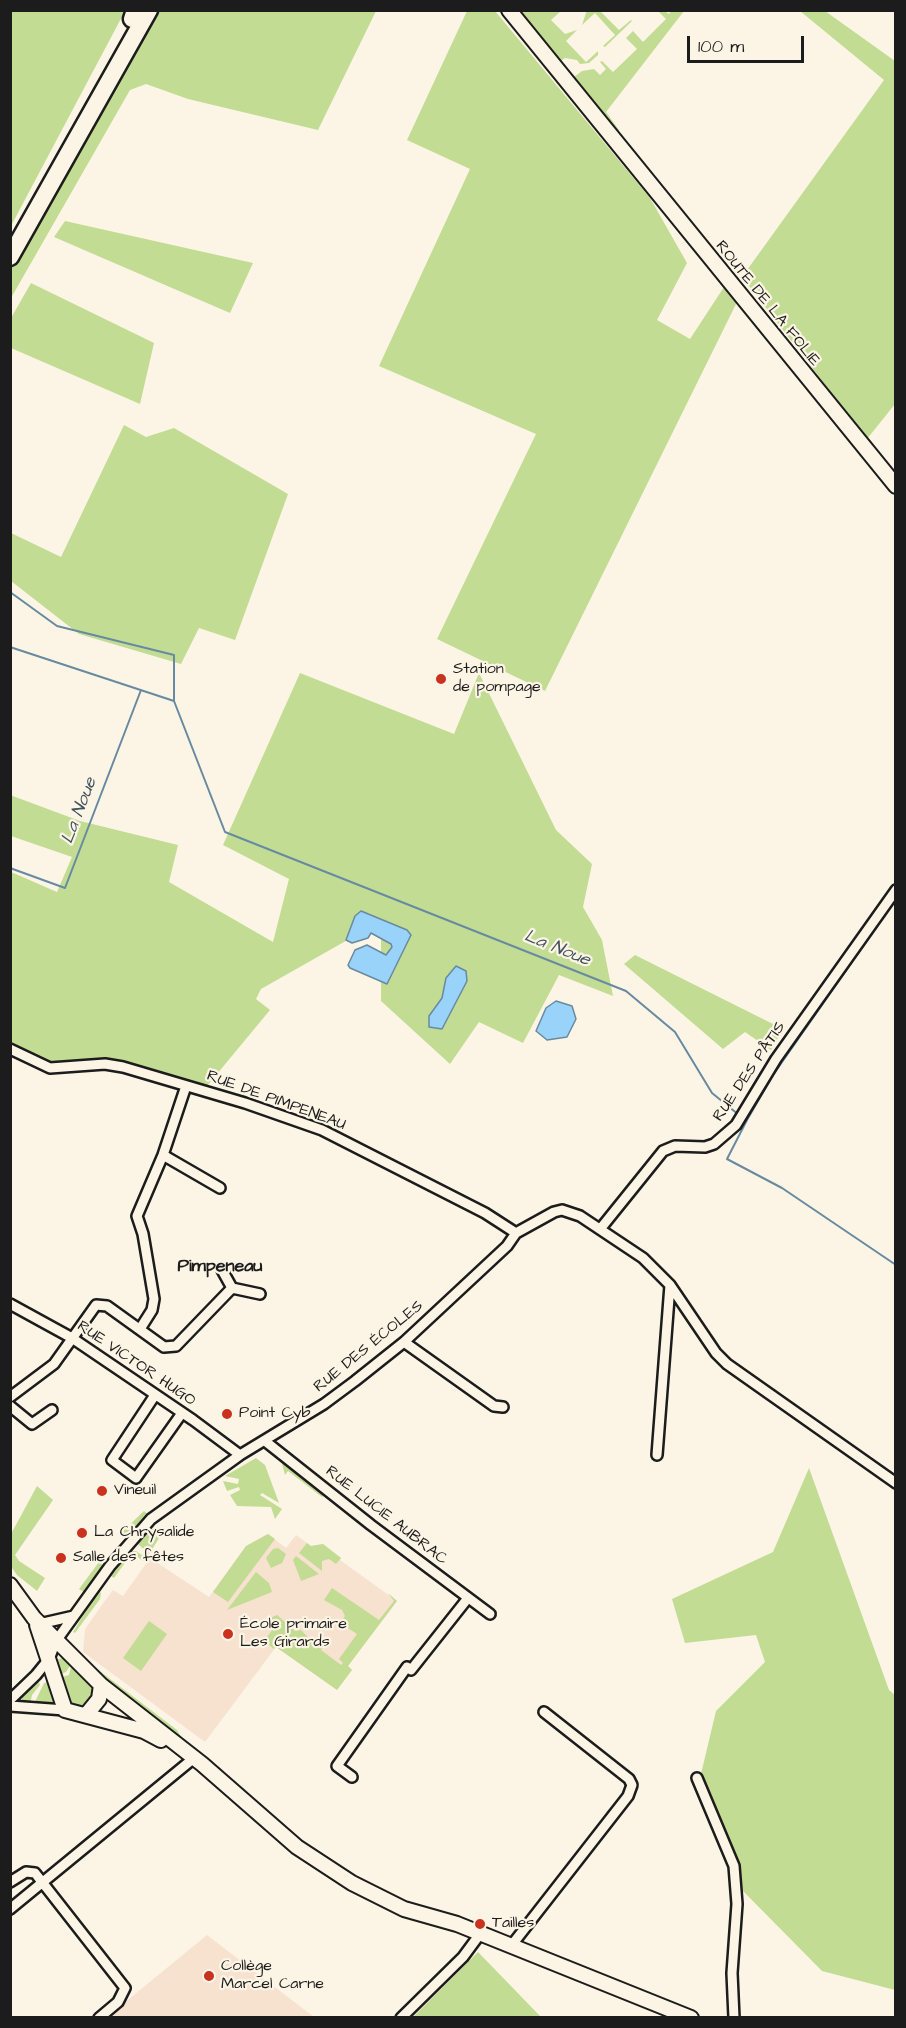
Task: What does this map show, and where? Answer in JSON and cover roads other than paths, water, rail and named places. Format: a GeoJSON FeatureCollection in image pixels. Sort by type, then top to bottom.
{"type":"FeatureCollection","features":[{"type":"Feature","properties":{"kind":"highway"},"geometry":{"type":"LineString","coordinates":[[10,257],[149,10]]}},
{"type":"Feature","properties":{"kind":"highway"},"geometry":{"type":"LineString","coordinates":[[10,240],[134,13]]}},
{"type":"Feature","properties":{"kind":"street","name":"ROUTE DE LA FOLIE"},"geometry":{"type":"LineString","coordinates":[[502,10],[579,105],[615,142]]}},
{"type":"Feature","properties":{"kind":"street","name":"ROUTE DE LA FOLIE"},"geometry":{"type":"LineString","coordinates":[[509,10],[896,486]]}},
{"type":"Feature","properties":{"kind":"street","name":"RUE DES PÂTIS"},"geometry":{"type":"LineString","coordinates":[[601,1228],[663,1151],[675,1146],[706,1149],[726,1136],[736,1125],[776,1059],[896,890]]}},
{"type":"Feature","properties":{"kind":"street","name":"RUE DE PIMPENEAU"},"geometry":{"type":"LineString","coordinates":[[10,1049],[50,1068],[105,1065],[186,1086],[245,1103],[322,1130],[485,1212],[516,1233]]}},
{"type":"Feature","properties":{"kind":"street"},"geometry":{"type":"LineString","coordinates":[[140,1329],[152,1310],[154,1299],[143,1234],[137,1216],[163,1155],[186,1086]]}},
{"type":"Feature","properties":{"kind":"street"},"geometry":{"type":"LineString","coordinates":[[163,1155],[220,1188]]}},
{"type":"Feature","properties":{"kind":"street","name":"RUE DES ÉCOLES"},"geometry":{"type":"LineString","coordinates":[[10,1700],[49,1659],[56,1641],[68,1628],[74,1616],[120,1554],[152,1519],[240,1455],[324,1404],[404,1342],[507,1246],[516,1233],[544,1216],[562,1210],[571,1212],[601,1228]]}},
{"type":"Feature","properties":{"kind":"street"},"geometry":{"type":"LineString","coordinates":[[601,1228],[643,1258],[670,1285],[716,1353],[727,1364],[896,1483]]}},
{"type":"Feature","properties":{"kind":"street"},"geometry":{"type":"LineString","coordinates":[[222,1270],[232,1288],[260,1294]]}},
{"type":"Feature","properties":{"kind":"street"},"geometry":{"type":"LineString","coordinates":[[657,1455],[670,1285]]}},
{"type":"Feature","properties":{"kind":"street"},"geometry":{"type":"LineString","coordinates":[[10,1397],[54,1364],[96,1305],[107,1306],[164,1347],[176,1346],[232,1288]]}},
{"type":"Feature","properties":{"kind":"street","name":"RUE VICTOR HUGO"},"geometry":{"type":"LineString","coordinates":[[10,1304],[72,1338],[240,1455]]}},
{"type":"Feature","properties":{"kind":"street"},"geometry":{"type":"LineString","coordinates":[[404,1342],[494,1406],[503,1407]]}},
{"type":"Feature","properties":{"kind":"street"},"geometry":{"type":"LineString","coordinates":[[155,1395],[112,1460],[136,1478],[182,1413]]}},
{"type":"Feature","properties":{"kind":"street"},"geometry":{"type":"LineString","coordinates":[[10,1406],[32,1424],[52,1410]]}},
{"type":"Feature","properties":{"kind":"street","name":"RUE LUCIE AUBRAC"},"geometry":{"type":"LineString","coordinates":[[265,1441],[490,1614]]}},
{"type":"Feature","properties":{"kind":"street"},"geometry":{"type":"LineString","coordinates":[[10,1585],[37,1621],[101,1685],[194,1758],[297,1847],[352,1883],[402,1908],[457,1924],[690,2018]]}},
{"type":"Feature","properties":{"kind":"street"},"geometry":{"type":"LineString","coordinates":[[352,1777],[337,1766],[407,1667],[411,1670],[468,1598]]}},
{"type":"Feature","properties":{"kind":"street"},"geometry":{"type":"LineString","coordinates":[[37,1621],[74,1616]]}},
{"type":"Feature","properties":{"kind":"street"},"geometry":{"type":"LineString","coordinates":[[37,1621],[65,1710]]}},
{"type":"Feature","properties":{"kind":"street","name":"RUE DES ÉCOLES"},"geometry":{"type":"LineString","coordinates":[[68,1628],[68,1652]]}},
{"type":"Feature","properties":{"kind":"street"},"geometry":{"type":"LineString","coordinates":[[49,1659],[68,1652]]}},
{"type":"Feature","properties":{"kind":"street"},"geometry":{"type":"LineString","coordinates":[[86,1715],[99,1699],[101,1685]]}},
{"type":"Feature","properties":{"kind":"street"},"geometry":{"type":"LineString","coordinates":[[10,1706],[65,1710],[86,1715],[144,1731],[182,1749]]}},
{"type":"Feature","properties":{"kind":"street"},"geometry":{"type":"LineString","coordinates":[[511,1946],[628,1796],[632,1785],[629,1779],[544,1712]]}},
{"type":"Feature","properties":{"kind":"street"},"geometry":{"type":"LineString","coordinates":[[10,1909],[194,1758]]}},
{"type":"Feature","properties":{"kind":"street"},"geometry":{"type":"LineString","coordinates":[[698,1778],[734,1866],[737,1904],[732,1973],[734,2018]]}},
{"type":"Feature","properties":{"kind":"street"},"geometry":{"type":"LineString","coordinates":[[10,1882],[19,1875],[32,1871],[125,1988],[118,2002],[99,2018]]}},
{"type":"Feature","properties":{"kind":"street"},"geometry":{"type":"LineString","coordinates":[[401,2018],[464,1956],[480,1934]]}},
{"type":"Feature","properties":{"kind":"water"},"geometry":{"type":"Polygon","coordinates":[[[361,911],[407,930],[411,935],[387,984],[350,968],[348,965],[355,950],[367,945],[386,955],[392,947],[391,944],[371,933],[368,938],[352,943],[346,940],[355,916],[361,911]]]}},
{"type":"Feature","properties":{"kind":"water"},"geometry":{"type":"Polygon","coordinates":[[[456,966],[466,971],[467,981],[442,1029],[429,1027],[429,1016],[442,998],[446,978],[456,966]]]}},
{"type":"Feature","properties":{"kind":"water"},"geometry":{"type":"Polygon","coordinates":[[[556,1001],[572,1006],[576,1019],[567,1037],[547,1040],[536,1031],[546,1008],[556,1001]]]}},
{"type":"Feature","properties":{"kind":"waterway"},"geometry":{"type":"LineString","coordinates":[[10,592],[57,626],[174,655],[174,701]]}},
{"type":"Feature","properties":{"kind":"waterway","name":"La Noue"},"geometry":{"type":"LineString","coordinates":[[10,647],[174,701],[225,832],[626,991],[675,1032],[712,1093],[739,1115]]}},
{"type":"Feature","properties":{"kind":"waterway","name":"La Noue"},"geometry":{"type":"LineString","coordinates":[[10,868],[65,888],[141,690]]}},
{"type":"Feature","properties":{"kind":"waterway","name":"La Noue"},"geometry":{"type":"LineString","coordinates":[[744,1118],[747,1120],[773,1075],[896,899]]}},
{"type":"Feature","properties":{"kind":"waterway"},"geometry":{"type":"LineString","coordinates":[[747,1120],[727,1159],[782,1188],[896,1265]]}},
{"type":"Feature","properties":{"kind":"place","name":"Station de pompage"},"geometry":{"type":"Point","coordinates":[441,679]}},
{"type":"Feature","properties":{"kind":"place","name":"Point Cyb"},"geometry":{"type":"Point","coordinates":[227,1414]}},
{"type":"Feature","properties":{"kind":"place","name":"Vineuil"},"geometry":{"type":"Point","coordinates":[102,1491]}},
{"type":"Feature","properties":{"kind":"place","name":"La Chrysalide"},"geometry":{"type":"Point","coordinates":[82,1533]}},
{"type":"Feature","properties":{"kind":"place","name":"Salle des fêtes"},"geometry":{"type":"Point","coordinates":[61,1558]}},
{"type":"Feature","properties":{"kind":"place","name":"École primaire Les Girards"},"geometry":{"type":"Point","coordinates":[228,1634]}},
{"type":"Feature","properties":{"kind":"place","name":"Tailles"},"geometry":{"type":"Point","coordinates":[480,1924]}},
{"type":"Feature","properties":{"kind":"place","name":"Collège Marcel Carne"},"geometry":{"type":"Point","coordinates":[209,1976]}},
{"type":"Feature","properties":{"kind":"district","name":"Pimpeneau"},"geometry":{"type":"Point","coordinates":[220,1267]}}]}
